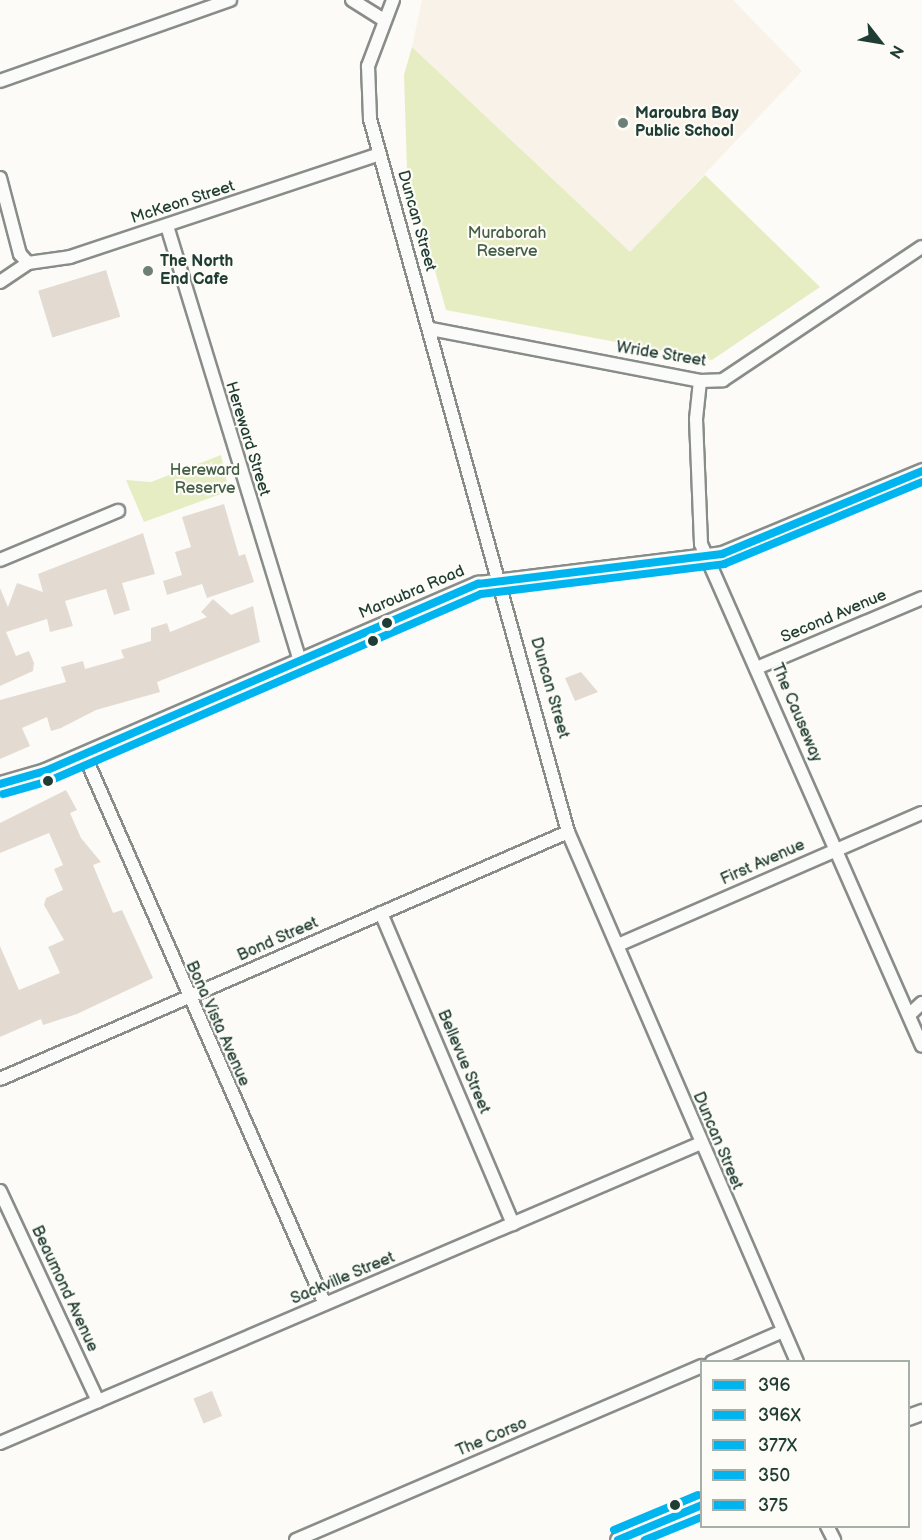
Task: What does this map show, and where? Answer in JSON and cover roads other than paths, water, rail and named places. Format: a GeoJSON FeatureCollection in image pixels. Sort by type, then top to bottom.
{"type":"FeatureCollection","features":[{"type":"Feature","properties":{"kind":"street"},"geometry":{"type":"LineString","coordinates":[[0,81],[230,0]]}},
{"type":"Feature","properties":{"kind":"street"},"geometry":{"type":"LineString","coordinates":[[352,0],[382,19]]}},
{"type":"Feature","properties":{"kind":"street","name":"Duncan Street"},"geometry":{"type":"LineString","coordinates":[[393,0],[382,19],[368,66],[367,93],[379,154],[502,580],[568,832],[618,945],[699,1144],[796,1360]]}},
{"type":"Feature","properties":{"kind":"street","name":"McKeon Street"},"geometry":{"type":"LineString","coordinates":[[0,282],[28,263],[46,264],[167,226],[379,154]]}},
{"type":"Feature","properties":{"kind":"street"},"geometry":{"type":"LineString","coordinates":[[0,178],[20,254],[28,263]]}},
{"type":"Feature","properties":{"kind":"street","name":"Hereward Street"},"geometry":{"type":"LineString","coordinates":[[167,226],[300,660]]}},
{"type":"Feature","properties":{"kind":"street","name":"Wride Street"},"geometry":{"type":"LineString","coordinates":[[431,329],[700,381],[723,380],[922,247]]}},
{"type":"Feature","properties":{"kind":"street","name":"The Causeway"},"geometry":{"type":"LineString","coordinates":[[700,381],[696,419],[700,538],[759,667],[834,849],[922,1046]]}},
{"type":"Feature","properties":{"kind":"street","name":"Maroubra Road"},"geometry":{"type":"LineString","coordinates":[[0,784],[84,754],[478,584],[708,557],[765,539],[922,471]]}},
{"type":"Feature","properties":{"kind":"street"},"geometry":{"type":"LineString","coordinates":[[0,560],[118,511]]}},
{"type":"Feature","properties":{"kind":"street","name":"Second Avenue"},"geometry":{"type":"LineString","coordinates":[[759,667],[922,598]]}},
{"type":"Feature","properties":{"kind":"street","name":"Bona Vista Avenue"},"geometry":{"type":"LineString","coordinates":[[84,754],[187,998],[325,1304]]}},
{"type":"Feature","properties":{"kind":"street","name":"First Avenue"},"geometry":{"type":"LineString","coordinates":[[618,945],[834,849],[922,813]]}},
{"type":"Feature","properties":{"kind":"street","name":"Bond Street"},"geometry":{"type":"LineString","coordinates":[[0,1079],[568,832]]}},
{"type":"Feature","properties":{"kind":"street","name":"Bellevue Street"},"geometry":{"type":"LineString","coordinates":[[381,913],[513,1224]]}},
{"type":"Feature","properties":{"kind":"street"},"geometry":{"type":"LineString","coordinates":[[909,1015],[922,1003]]}},
{"type":"Feature","properties":{"kind":"street","name":"Sackville Street"},"geometry":{"type":"LineString","coordinates":[[0,1443],[699,1144]]}},
{"type":"Feature","properties":{"kind":"street","name":"Beaumond Avenue"},"geometry":{"type":"LineString","coordinates":[[0,1191],[98,1401]]}},
{"type":"Feature","properties":{"kind":"street"},"geometry":{"type":"LineString","coordinates":[[717,1360],[783,1331]]}},
{"type":"Feature","properties":{"kind":"street","name":"The Corso"},"geometry":{"type":"LineString","coordinates":[[296,1540],[700,1367]]}},
{"type":"Feature","properties":{"kind":"street"},"geometry":{"type":"LineString","coordinates":[[621,1540],[700,1506]]}},
{"type":"Feature","properties":{"kind":"place","name":"Maroubra Bay Public School"},"geometry":{"type":"Point","coordinates":[623,123]}},
{"type":"Feature","properties":{"kind":"place","name":"The North End Cafe"},"geometry":{"type":"Point","coordinates":[148,271]}},
{"type":"Feature","properties":{"kind":"park label","name":"Muraborah Reserve"},"geometry":{"type":"Point","coordinates":[507,243]}},
{"type":"Feature","properties":{"kind":"park label","name":"Hereward Reserve"},"geometry":{"type":"Point","coordinates":[205,480]}}]}
